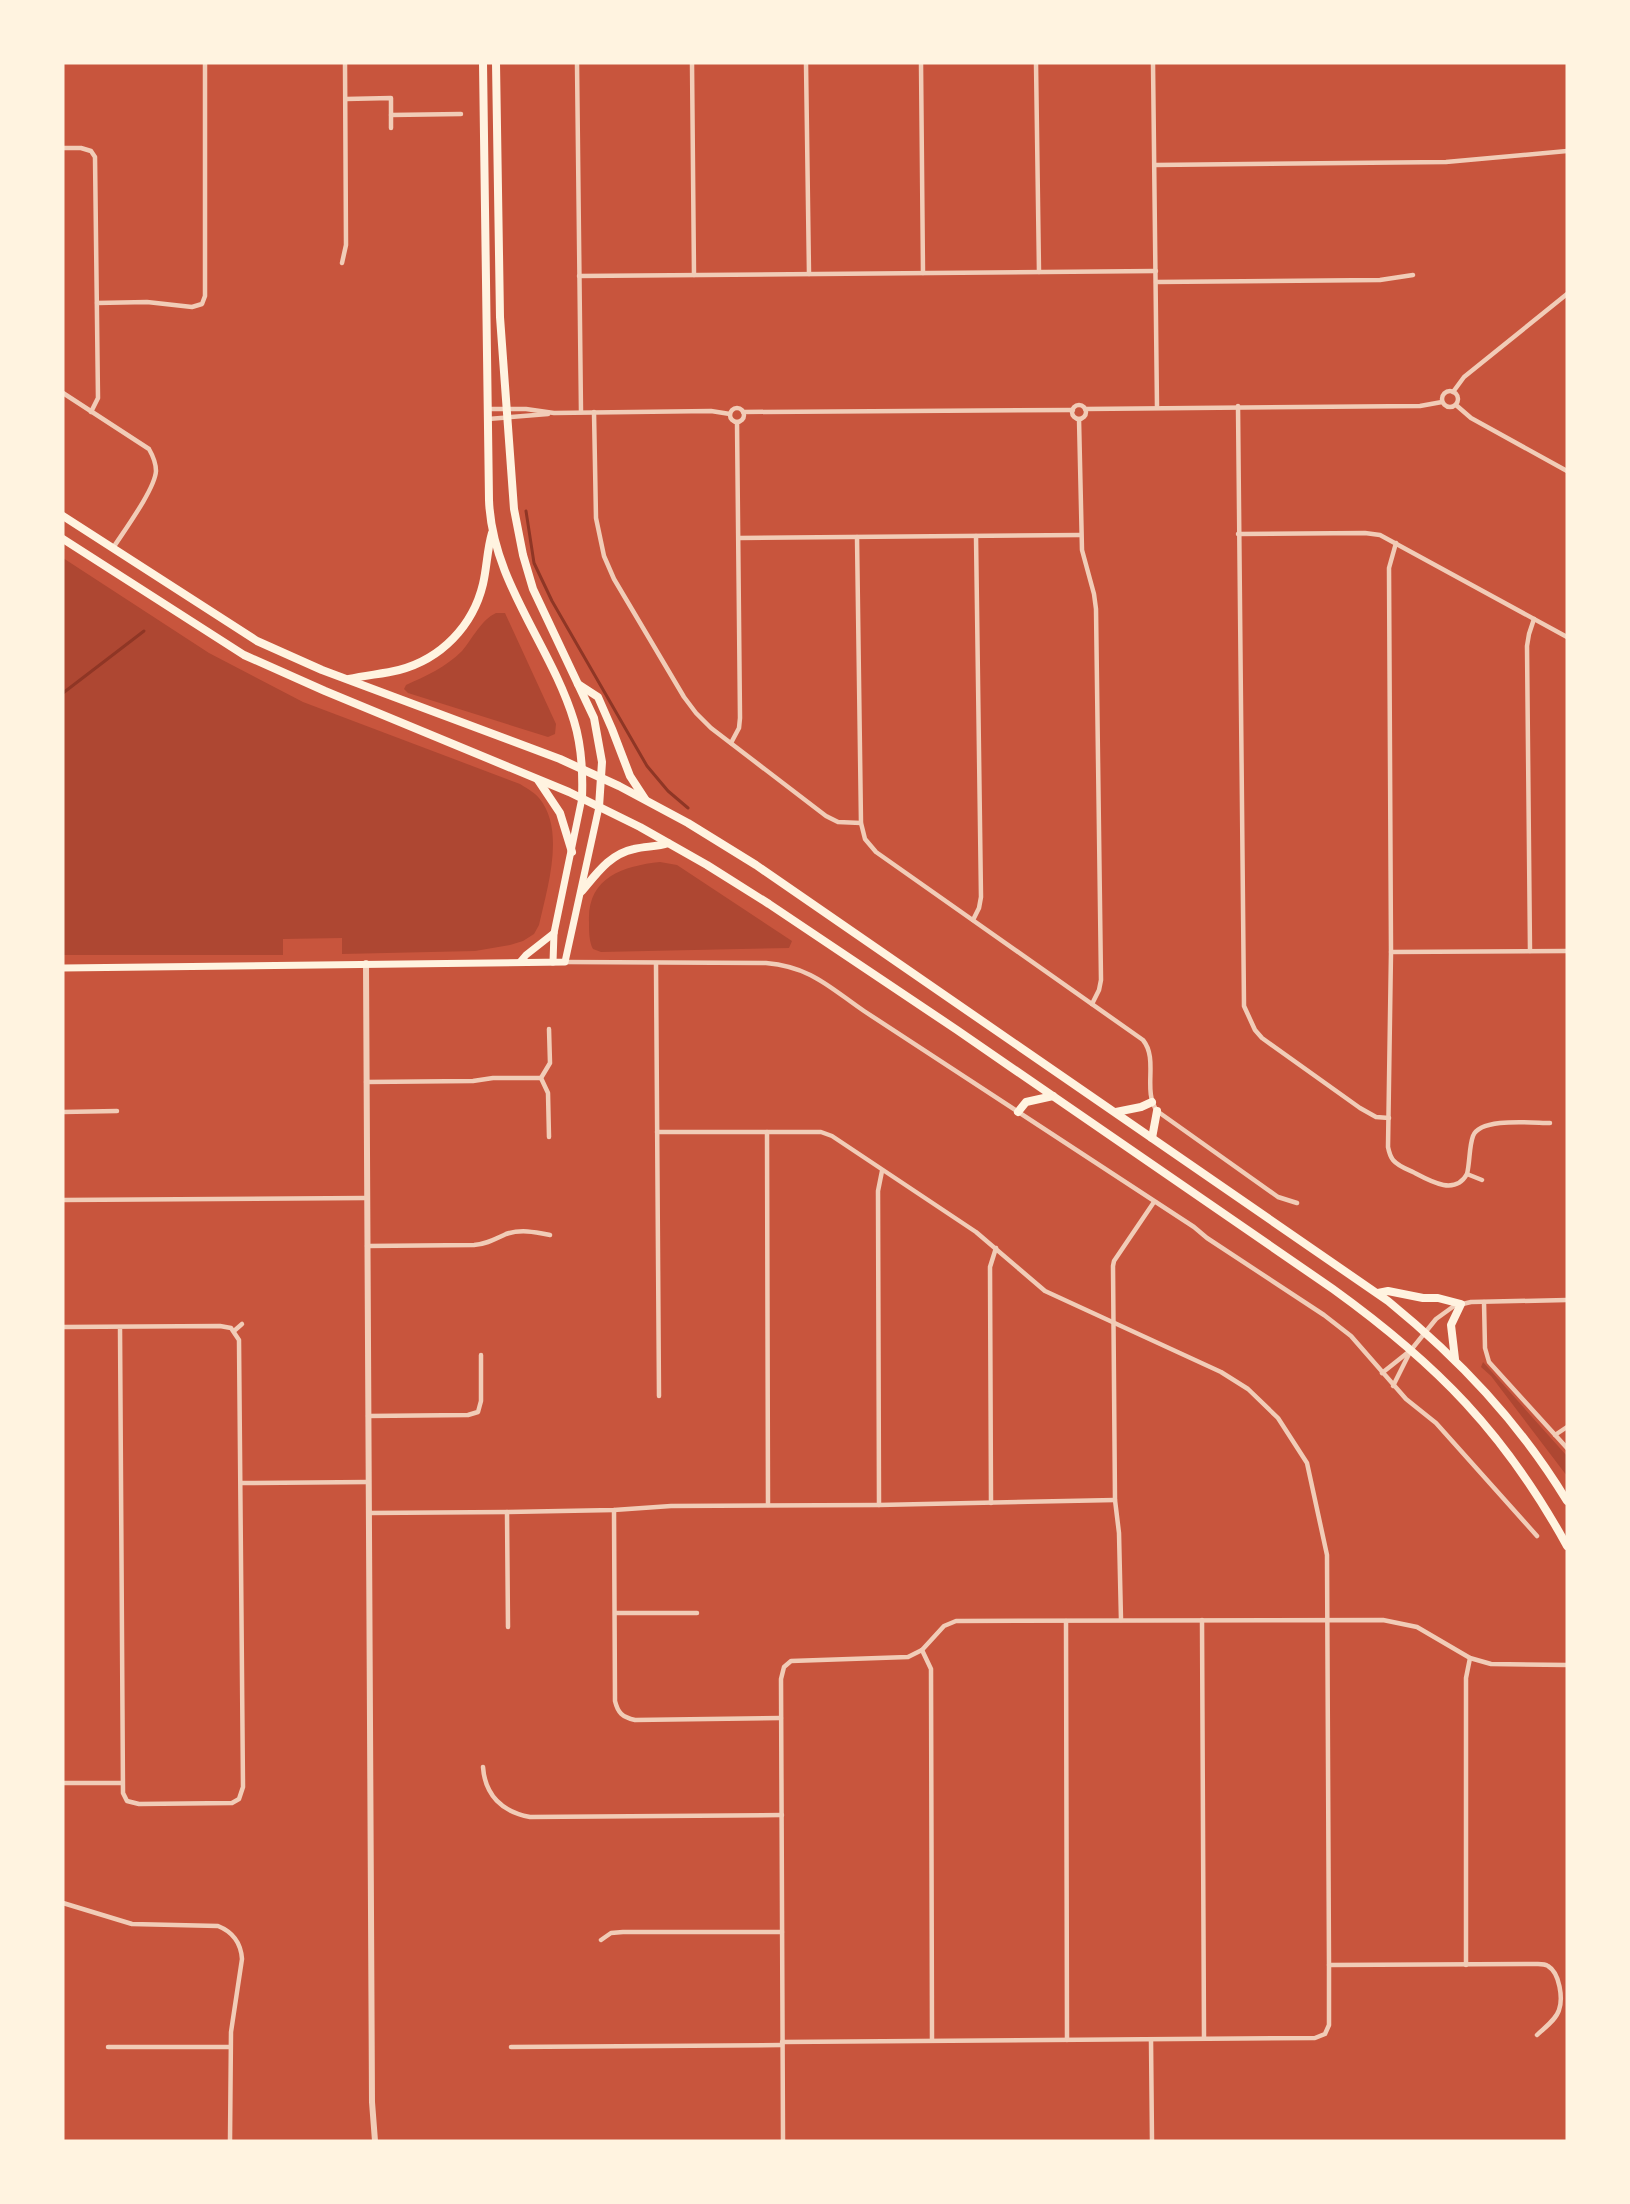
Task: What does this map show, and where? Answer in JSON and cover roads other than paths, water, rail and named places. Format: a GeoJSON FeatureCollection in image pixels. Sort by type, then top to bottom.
{"type":"FeatureCollection","features":[{"type":"Feature","properties":{"kind":"main road"},"geometry":{"type":"LineString","coordinates":[[483,63],[489,500],[492,533],[508,580],[570,708],[579,739],[584,769],[582,798],[554,933],[553,962]]}},
{"type":"Feature","properties":{"kind":"main road"},"geometry":{"type":"LineString","coordinates":[[63,968],[565,962],[599,807],[602,752],[594,718],[533,589],[523,555],[514,509],[500,317],[496,63]]}},
{"type":"Feature","properties":{"kind":"main road"},"geometry":{"type":"LineString","coordinates":[[63,516],[257,641],[347,680],[521,743],[584,769],[715,838],[1378,1293],[1455,1359],[1511,1420],[1567,1501]]}},
{"type":"Feature","properties":{"kind":"main road"},"geometry":{"type":"LineString","coordinates":[[347,680],[406,668],[432,656],[449,643],[472,615],[483,583],[492,533]]}},
{"type":"Feature","properties":{"kind":"main road"},"geometry":{"type":"LineString","coordinates":[[63,539],[244,655],[314,687],[582,798],[668,843],[769,904],[1053,1096],[1376,1320],[1445,1380],[1488,1427],[1531,1485],[1567,1546]]}},
{"type":"Feature","properties":{"kind":"main road"},"geometry":{"type":"LineString","coordinates":[[579,684],[598,698],[630,776],[646,800]]}},
{"type":"Feature","properties":{"kind":"main road"},"geometry":{"type":"LineString","coordinates":[[537,778],[560,813],[572,852]]}},
{"type":"Feature","properties":{"kind":"main road"},"geometry":{"type":"LineString","coordinates":[[582,891],[603,866],[618,855],[634,849],[668,843]]}},
{"type":"Feature","properties":{"kind":"main road"},"geometry":{"type":"LineString","coordinates":[[520,962],[554,933]]}},
{"type":"Feature","properties":{"kind":"main road"},"geometry":{"type":"LineString","coordinates":[[1017,1112],[1026,1102],[1053,1096]]}},
{"type":"Feature","properties":{"kind":"main road"},"geometry":{"type":"LineString","coordinates":[[1116,1112],[1152,1102]]}},
{"type":"Feature","properties":{"kind":"main road"},"geometry":{"type":"LineString","coordinates":[[1152,1138],[1157,1111]]}},
{"type":"Feature","properties":{"kind":"main road"},"geometry":{"type":"LineString","coordinates":[[1378,1293],[1388,1291],[1423,1298],[1438,1298],[1461,1304],[1451,1325],[1455,1359]]}},
{"type":"Feature","properties":{"kind":"street"},"geometry":{"type":"LineString","coordinates":[[97,303],[147,302],[192,307],[202,304],[205,296],[206,63]]}},
{"type":"Feature","properties":{"kind":"street"},"geometry":{"type":"LineString","coordinates":[[342,263],[346,245],[345,63]]}},
{"type":"Feature","properties":{"kind":"street"},"geometry":{"type":"LineString","coordinates":[[577,63],[581,412]]}},
{"type":"Feature","properties":{"kind":"street"},"geometry":{"type":"LineString","coordinates":[[692,63],[694,275]]}},
{"type":"Feature","properties":{"kind":"street"},"geometry":{"type":"LineString","coordinates":[[806,63],[809,274]]}},
{"type":"Feature","properties":{"kind":"street"},"geometry":{"type":"LineString","coordinates":[[921,63],[923,273]]}},
{"type":"Feature","properties":{"kind":"street"},"geometry":{"type":"LineString","coordinates":[[1036,63],[1038,272]]}},
{"type":"Feature","properties":{"kind":"street"},"geometry":{"type":"LineString","coordinates":[[1153,63],[1158,407]]}},
{"type":"Feature","properties":{"kind":"street"},"geometry":{"type":"LineString","coordinates":[[345,99],[390,98],[391,128]]}},
{"type":"Feature","properties":{"kind":"street"},"geometry":{"type":"LineString","coordinates":[[391,115],[461,114]]}},
{"type":"Feature","properties":{"kind":"street"},"geometry":{"type":"LineString","coordinates":[[63,148],[81,148],[91,151],[94,157],[98,398],[91,412]]}},
{"type":"Feature","properties":{"kind":"street"},"geometry":{"type":"LineString","coordinates":[[1155,165],[1446,162],[1567,151]]}},
{"type":"Feature","properties":{"kind":"street"},"geometry":{"type":"LineString","coordinates":[[579,276],[1156,271]]}},
{"type":"Feature","properties":{"kind":"street"},"geometry":{"type":"LineString","coordinates":[[1156,282],[1380,280],[1413,274]]}},
{"type":"Feature","properties":{"kind":"street"},"geometry":{"type":"LineString","coordinates":[[1456,405],[1448,407],[1443,402],[1443,396],[1453,392],[1464,377],[1567,294]]}},
{"type":"Feature","properties":{"kind":"street"},"geometry":{"type":"LineString","coordinates":[[1453,392],[1458,398],[1456,405]]}},
{"type":"Feature","properties":{"kind":"street"},"geometry":{"type":"LineString","coordinates":[[63,393],[148,449],[154,459],[156,472],[151,487],[113,548]]}},
{"type":"Feature","properties":{"kind":"street"},"geometry":{"type":"LineString","coordinates":[[730,414],[736,408],[743,412],[1072,410],[1077,406],[1085,409],[1420,406],[1443,402]]}},
{"type":"Feature","properties":{"kind":"street"},"geometry":{"type":"LineString","coordinates":[[1456,405],[1471,418],[1567,471]]}},
{"type":"Feature","properties":{"kind":"street"},"geometry":{"type":"LineString","coordinates":[[1238,406],[1244,1006],[1262,1038],[1360,1108],[1376,1117],[1389,1119]]}},
{"type":"Feature","properties":{"kind":"street"},"geometry":{"type":"LineString","coordinates":[[488,409],[526,409],[554,413]]}},
{"type":"Feature","properties":{"kind":"street"},"geometry":{"type":"LineString","coordinates":[[1079,419],[1085,416],[1085,409]]}},
{"type":"Feature","properties":{"kind":"street"},"geometry":{"type":"LineString","coordinates":[[1072,410],[1073,416],[1079,419]]}},
{"type":"Feature","properties":{"kind":"street"},"geometry":{"type":"LineString","coordinates":[[488,420],[581,412],[711,411],[730,414]]}},
{"type":"Feature","properties":{"kind":"street"},"geometry":{"type":"LineString","coordinates":[[594,412],[596,518],[600,542],[609,569],[690,706],[703,721],[831,819],[842,823],[861,822]]}},
{"type":"Feature","properties":{"kind":"street"},"geometry":{"type":"LineString","coordinates":[[737,422],[743,419],[743,412]]}},
{"type":"Feature","properties":{"kind":"street"},"geometry":{"type":"LineString","coordinates":[[730,414],[732,420],[737,422]]}},
{"type":"Feature","properties":{"kind":"street"},"geometry":{"type":"LineString","coordinates":[[1079,419],[1082,550],[1094,594],[1096,621],[1101,980],[1092,1004]]}},
{"type":"Feature","properties":{"kind":"street"},"geometry":{"type":"LineString","coordinates":[[731,743],[739,728],[740,718],[737,422]]}},
{"type":"Feature","properties":{"kind":"street"},"geometry":{"type":"LineString","coordinates":[[1238,534],[1365,533],[1380,535],[1567,637]]}},
{"type":"Feature","properties":{"kind":"street"},"geometry":{"type":"LineString","coordinates":[[739,538],[1081,535]]}},
{"type":"Feature","properties":{"kind":"street"},"geometry":{"type":"LineString","coordinates":[[973,920],[981,897],[976,536]]}},
{"type":"Feature","properties":{"kind":"street"},"geometry":{"type":"LineString","coordinates":[[857,537],[861,822],[865,839],[876,852],[1137,1035],[1146,1044],[1150,1057],[1152,1102],[1157,1111],[1278,1197],[1297,1203]]}},
{"type":"Feature","properties":{"kind":"street"},"geometry":{"type":"LineString","coordinates":[[1396,543],[1389,568],[1391,952],[1389,1151],[1392,1159],[1400,1165],[1431,1181],[1443,1185],[1457,1185],[1467,1174],[1473,1136],[1483,1126],[1551,1122]]}},
{"type":"Feature","properties":{"kind":"street"},"geometry":{"type":"LineString","coordinates":[[1530,951],[1527,646],[1534,619]]}},
{"type":"Feature","properties":{"kind":"street"},"geometry":{"type":"LineString","coordinates":[[1391,952],[1567,951]]}},
{"type":"Feature","properties":{"kind":"street"},"geometry":{"type":"LineString","coordinates":[[565,962],[766,963],[793,966],[823,981],[864,1011],[1324,1315],[1351,1336],[1416,1408],[1431,1417],[1537,1536]]}},
{"type":"Feature","properties":{"kind":"street"},"geometry":{"type":"LineString","coordinates":[[366,963],[372,2102],[375,2141]]}},
{"type":"Feature","properties":{"kind":"street"},"geometry":{"type":"LineString","coordinates":[[656,964],[659,1396]]}},
{"type":"Feature","properties":{"kind":"street"},"geometry":{"type":"LineString","coordinates":[[541,1078],[550,1063],[549,1029]]}},
{"type":"Feature","properties":{"kind":"street"},"geometry":{"type":"LineString","coordinates":[[366,1082],[541,1078]]}},
{"type":"Feature","properties":{"kind":"street"},"geometry":{"type":"LineString","coordinates":[[541,1078],[548,1094],[549,1137]]}},
{"type":"Feature","properties":{"kind":"street"},"geometry":{"type":"LineString","coordinates":[[63,1112],[117,1111]]}},
{"type":"Feature","properties":{"kind":"street"},"geometry":{"type":"LineString","coordinates":[[511,2048],[932,2040],[1314,2038],[1325,2034],[1329,2025],[1327,1555],[1307,1463],[1278,1418],[1248,1389],[1221,1372],[1045,1291],[976,1232],[832,1136],[821,1132],[657,1132]]}},
{"type":"Feature","properties":{"kind":"street"},"geometry":{"type":"LineString","coordinates":[[767,1132],[768,1505]]}},
{"type":"Feature","properties":{"kind":"street"},"geometry":{"type":"LineString","coordinates":[[879,1505],[878,1191],[882,1171]]}},
{"type":"Feature","properties":{"kind":"street"},"geometry":{"type":"LineString","coordinates":[[1467,1174],[1482,1180]]}},
{"type":"Feature","properties":{"kind":"street"},"geometry":{"type":"LineString","coordinates":[[63,1200],[366,1198]]}},
{"type":"Feature","properties":{"kind":"street"},"geometry":{"type":"LineString","coordinates":[[1121,1620],[1119,1533],[1115,1500],[1114,1261],[1154,1202]]}},
{"type":"Feature","properties":{"kind":"street"},"geometry":{"type":"LineString","coordinates":[[367,1246],[486,1244],[506,1234],[520,1231],[550,1235]]}},
{"type":"Feature","properties":{"kind":"street"},"geometry":{"type":"LineString","coordinates":[[991,1503],[990,1267],[996,1248]]}},
{"type":"Feature","properties":{"kind":"street"},"geometry":{"type":"LineString","coordinates":[[1394,1386],[1411,1350],[1444,1312],[1461,1304],[1567,1300]]}},
{"type":"Feature","properties":{"kind":"street"},"geometry":{"type":"LineString","coordinates":[[1484,1302],[1485,1348],[1489,1362],[1567,1448]]}},
{"type":"Feature","properties":{"kind":"street"},"geometry":{"type":"LineString","coordinates":[[234,1331],[242,1324]]}},
{"type":"Feature","properties":{"kind":"street"},"geometry":{"type":"LineString","coordinates":[[63,1327],[220,1326],[234,1331],[239,1340],[243,1787],[239,1799],[232,1803],[133,1804],[125,1799],[122,1783],[120,1327]]}},
{"type":"Feature","properties":{"kind":"street"},"geometry":{"type":"LineString","coordinates":[[1382,1373],[1411,1350]]}},
{"type":"Feature","properties":{"kind":"street"},"geometry":{"type":"LineString","coordinates":[[368,1416],[468,1415],[478,1412],[481,1401],[481,1355]]}},
{"type":"Feature","properties":{"kind":"street"},"geometry":{"type":"LineString","coordinates":[[1555,1435],[1567,1427]]}},
{"type":"Feature","properties":{"kind":"street"},"geometry":{"type":"LineString","coordinates":[[241,1483],[368,1482]]}},
{"type":"Feature","properties":{"kind":"street"},"geometry":{"type":"LineString","coordinates":[[369,1513],[1115,1500]]}},
{"type":"Feature","properties":{"kind":"street"},"geometry":{"type":"LineString","coordinates":[[614,1510],[615,1701],[618,1712],[625,1718],[635,1720],[781,1718]]}},
{"type":"Feature","properties":{"kind":"street"},"geometry":{"type":"LineString","coordinates":[[507,1512],[508,1627]]}},
{"type":"Feature","properties":{"kind":"street"},"geometry":{"type":"LineString","coordinates":[[616,1613],[697,1613]]}},
{"type":"Feature","properties":{"kind":"street"},"geometry":{"type":"LineString","coordinates":[[1202,1620],[1203,2038]]}},
{"type":"Feature","properties":{"kind":"street"},"geometry":{"type":"LineString","coordinates":[[783,2141],[781,1679],[784,1667],[791,1661],[908,1657],[922,1650],[944,1626],[956,1622],[1383,1620],[1417,1627],[1470,1658],[1491,1664],[1567,1665]]}},
{"type":"Feature","properties":{"kind":"street"},"geometry":{"type":"LineString","coordinates":[[1065,1621],[1067,2040]]}},
{"type":"Feature","properties":{"kind":"street"},"geometry":{"type":"LineString","coordinates":[[922,1650],[931,1669],[932,2040]]}},
{"type":"Feature","properties":{"kind":"street"},"geometry":{"type":"LineString","coordinates":[[1466,1965],[1466,1678],[1470,1658]]}},
{"type":"Feature","properties":{"kind":"street"},"geometry":{"type":"LineString","coordinates":[[483,1767],[487,1788],[505,1809],[516,1815],[530,1817],[782,1815]]}},
{"type":"Feature","properties":{"kind":"street"},"geometry":{"type":"LineString","coordinates":[[63,1783],[122,1783]]}},
{"type":"Feature","properties":{"kind":"street"},"geometry":{"type":"LineString","coordinates":[[63,1903],[132,1924],[207,1924],[222,1928],[231,1934],[241,1949],[242,1959],[230,2047],[230,2141]]}},
{"type":"Feature","properties":{"kind":"street"},"geometry":{"type":"LineString","coordinates":[[601,1940],[611,1934],[623,1932],[782,1932]]}},
{"type":"Feature","properties":{"kind":"street"},"geometry":{"type":"LineString","coordinates":[[1329,1965],[1538,1964],[1548,1966],[1558,1982],[1559,2011],[1537,2035]]}},
{"type":"Feature","properties":{"kind":"street"},"geometry":{"type":"LineString","coordinates":[[1151,2040],[1152,2141]]}},
{"type":"Feature","properties":{"kind":"street"},"geometry":{"type":"LineString","coordinates":[[108,2047],[230,2047]]}},
{"type":"Feature","properties":{"kind":"waterway"},"geometry":{"type":"LineString","coordinates":[[526,511],[534,563],[552,601],[647,766],[668,791],[688,808]]}},
{"type":"Feature","properties":{"kind":"waterway"},"geometry":{"type":"LineString","coordinates":[[63,693],[144,631]]}}]}
